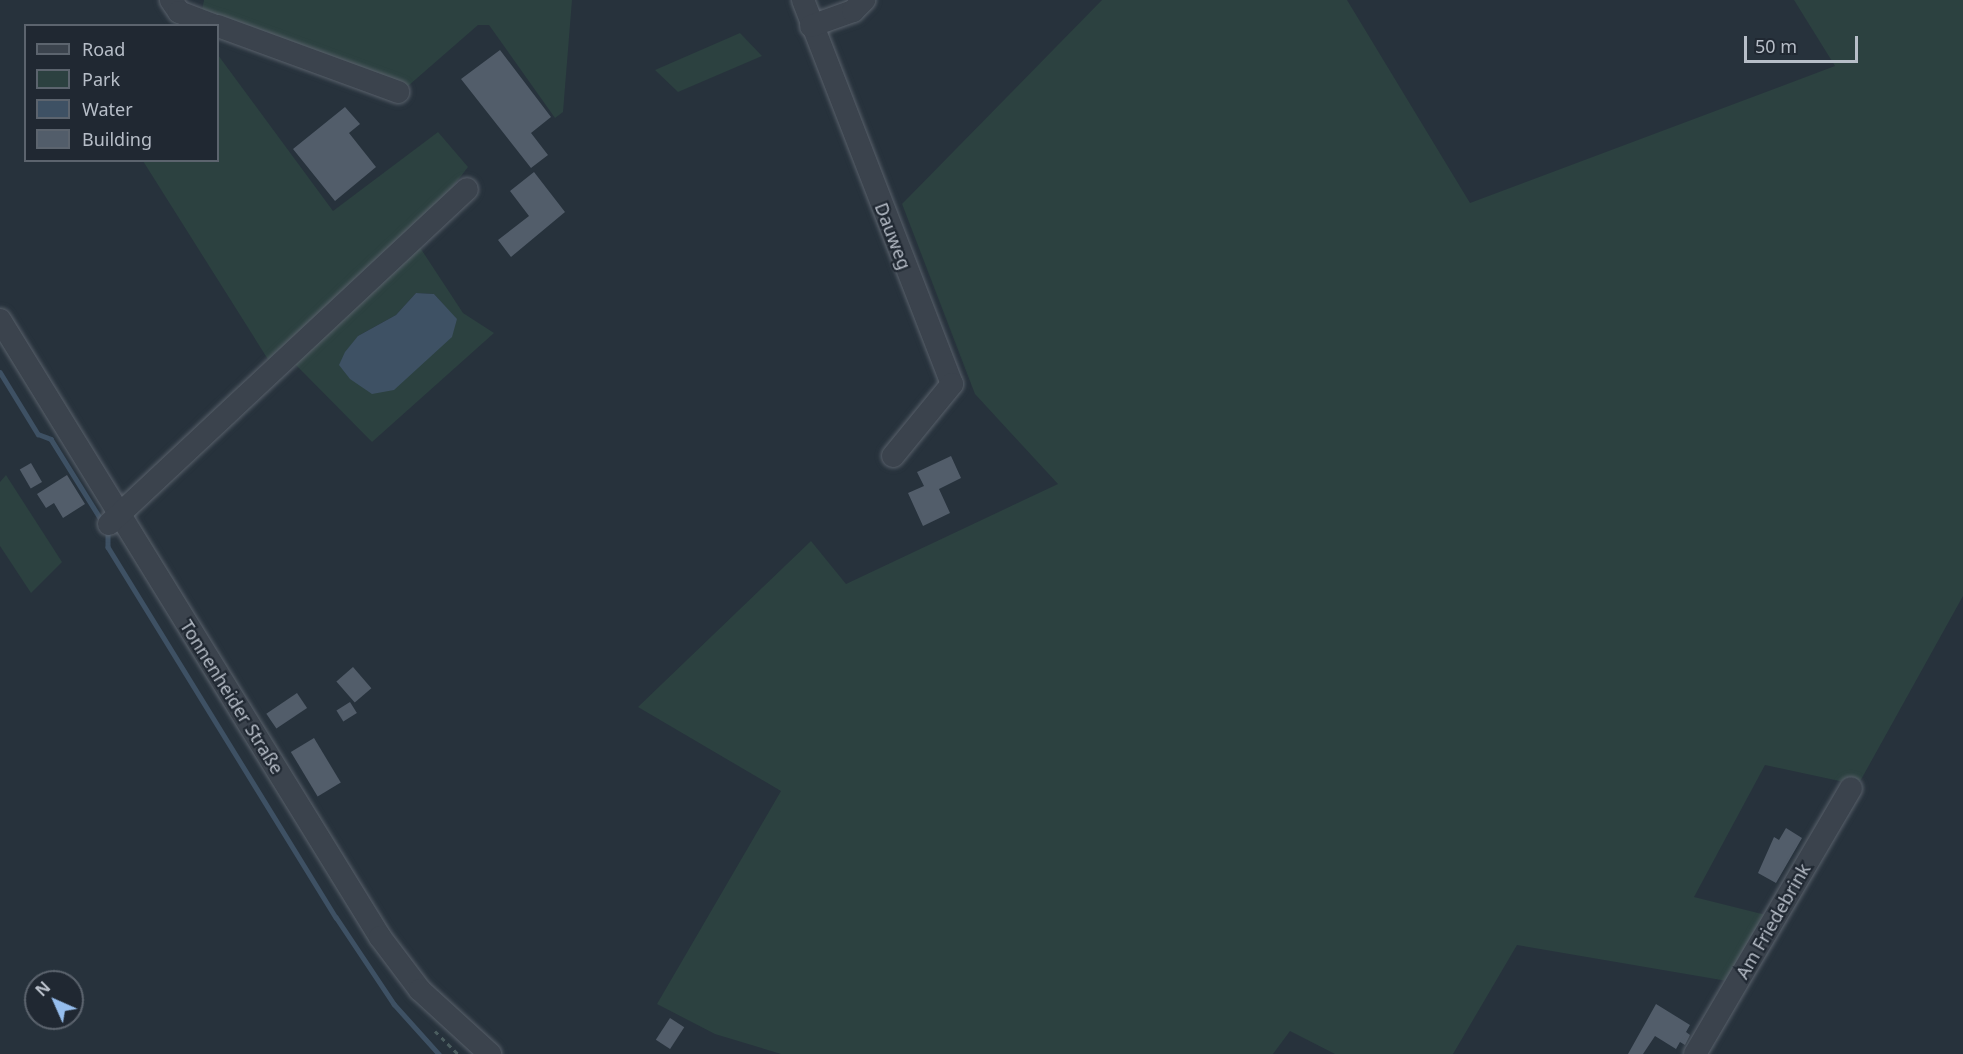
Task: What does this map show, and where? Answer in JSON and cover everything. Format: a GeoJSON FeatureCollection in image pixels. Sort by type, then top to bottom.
{"type":"FeatureCollection","features":[{"type":"Feature","properties":{"kind":"street"},"geometry":{"type":"LineString","coordinates":[[171,0],[179,12],[212,24]]}},
{"type":"Feature","properties":{"kind":"street","name":"Dauweg"},"geometry":{"type":"LineString","coordinates":[[802,0],[952,384],[893,456]]}},
{"type":"Feature","properties":{"kind":"street"},"geometry":{"type":"LineString","coordinates":[[811,26],[853,10],[864,0]]}},
{"type":"Feature","properties":{"kind":"street"},"geometry":{"type":"LineString","coordinates":[[219,27],[398,92]]}},
{"type":"Feature","properties":{"kind":"street"},"geometry":{"type":"LineString","coordinates":[[114,520],[467,189]]}},
{"type":"Feature","properties":{"kind":"street","name":"Tonnenheider Straße"},"geometry":{"type":"LineString","coordinates":[[2,329],[114,520],[235,717],[380,937],[420,990],[490,1054]]}},
{"type":"Feature","properties":{"kind":"street","name":"Am Friedebrink"},"geometry":{"type":"LineString","coordinates":[[1695,1054],[1851,788]]}},
{"type":"Feature","properties":{"kind":"green space"},"geometry":{"type":"Polygon","coordinates":[[[204,0],[572,0],[563,112],[555,118],[489,25],[478,25],[408,86],[202,11],[204,0]]]}},
{"type":"Feature","properties":{"kind":"green space"},"geometry":{"type":"Polygon","coordinates":[[[1102,0],[1347,0],[1470,203],[1835,66],[1794,0],[1963,0],[1963,596],[1858,785],[1765,765],[1694,897],[1770,916],[1733,982],[1517,945],[1453,1054],[1335,1054],[1290,1031],[1273,1054],[781,1054],[715,1034],[657,1004],[781,791],[638,707],[811,541],[846,584],[1058,484],[975,394],[902,204],[1102,0]]]}},
{"type":"Feature","properties":{"kind":"green space"},"geometry":{"type":"Polygon","coordinates":[[[740,33],[762,56],[678,92],[655,70],[740,33]]]}},
{"type":"Feature","properties":{"kind":"green space"},"geometry":{"type":"Polygon","coordinates":[[[219,56],[333,211],[438,132],[468,167],[444,198],[269,361],[144,162],[219,162],[219,56]]]}},
{"type":"Feature","properties":{"kind":"green space"},"geometry":{"type":"Polygon","coordinates":[[[419,246],[463,313],[494,333],[372,442],[294,363],[419,246]],[[416,293],[396,315],[358,336],[457,320],[434,294],[416,293]]]}},
{"type":"Feature","properties":{"kind":"green space"},"geometry":{"type":"Polygon","coordinates":[[[6,475],[62,562],[31,593],[0,546],[0,482],[6,475]]]}},
{"type":"Feature","properties":{"kind":"water"},"geometry":{"type":"Polygon","coordinates":[[[416,293],[434,294],[457,319],[452,337],[394,390],[372,394],[350,379],[339,365],[345,352],[358,336],[396,315],[416,293]]]}},
{"type":"Feature","properties":{"kind":"building"},"geometry":{"type":"Polygon","coordinates":[[[500,50],[551,117],[531,133],[548,155],[531,168],[461,79],[500,50]]]}},
{"type":"Feature","properties":{"kind":"building"},"geometry":{"type":"Polygon","coordinates":[[[345,107],[360,124],[349,133],[376,167],[335,201],[293,149],[345,107]]]}},
{"type":"Feature","properties":{"kind":"building"},"geometry":{"type":"Polygon","coordinates":[[[534,172],[565,212],[511,257],[498,240],[529,216],[510,191],[534,172]]]}},
{"type":"Feature","properties":{"kind":"building"},"geometry":{"type":"Polygon","coordinates":[[[951,456],[961,478],[939,489],[950,513],[923,526],[908,493],[924,486],[917,472],[951,456]]]}},
{"type":"Feature","properties":{"kind":"building"},"geometry":{"type":"Polygon","coordinates":[[[31,463],[42,482],[31,489],[20,470],[31,463]]]}},
{"type":"Feature","properties":{"kind":"building"},"geometry":{"type":"Polygon","coordinates":[[[67,475],[85,504],[63,518],[54,503],[46,508],[37,494],[67,475]]]}},
{"type":"Feature","properties":{"kind":"building"},"geometry":{"type":"Polygon","coordinates":[[[353,667],[371,688],[355,703],[336,681],[353,667]]]}},
{"type":"Feature","properties":{"kind":"building"},"geometry":{"type":"Polygon","coordinates":[[[297,693],[307,708],[276,729],[266,714],[297,693]]]}},
{"type":"Feature","properties":{"kind":"building"},"geometry":{"type":"Polygon","coordinates":[[[350,702],[357,713],[343,722],[336,710],[350,702]]]}},
{"type":"Feature","properties":{"kind":"building"},"geometry":{"type":"Polygon","coordinates":[[[314,738],[341,783],[318,796],[291,752],[314,738]]]}},
{"type":"Feature","properties":{"kind":"building"},"geometry":{"type":"Polygon","coordinates":[[[1786,828],[1802,838],[1776,883],[1758,873],[1774,837],[1779,840],[1786,828]]]}},
{"type":"Feature","properties":{"kind":"building"},"geometry":{"type":"Polygon","coordinates":[[[1656,1004],[1690,1025],[1686,1032],[1690,1035],[1685,1045],[1680,1042],[1676,1049],[1655,1036],[1643,1054],[1628,1054],[1656,1004]]]}},
{"type":"Feature","properties":{"kind":"building"},"geometry":{"type":"Polygon","coordinates":[[[670,1018],[684,1027],[670,1049],[656,1040],[670,1018]]]}},
{"type":"Feature","properties":{"kind":"waterway"},"geometry":{"type":"LineString","coordinates":[[0,372],[38,434],[51,439],[102,521]]}},
{"type":"Feature","properties":{"kind":"waterway"},"geometry":{"type":"LineString","coordinates":[[108,530],[108,547],[336,917],[394,1004],[439,1054]]}}]}
